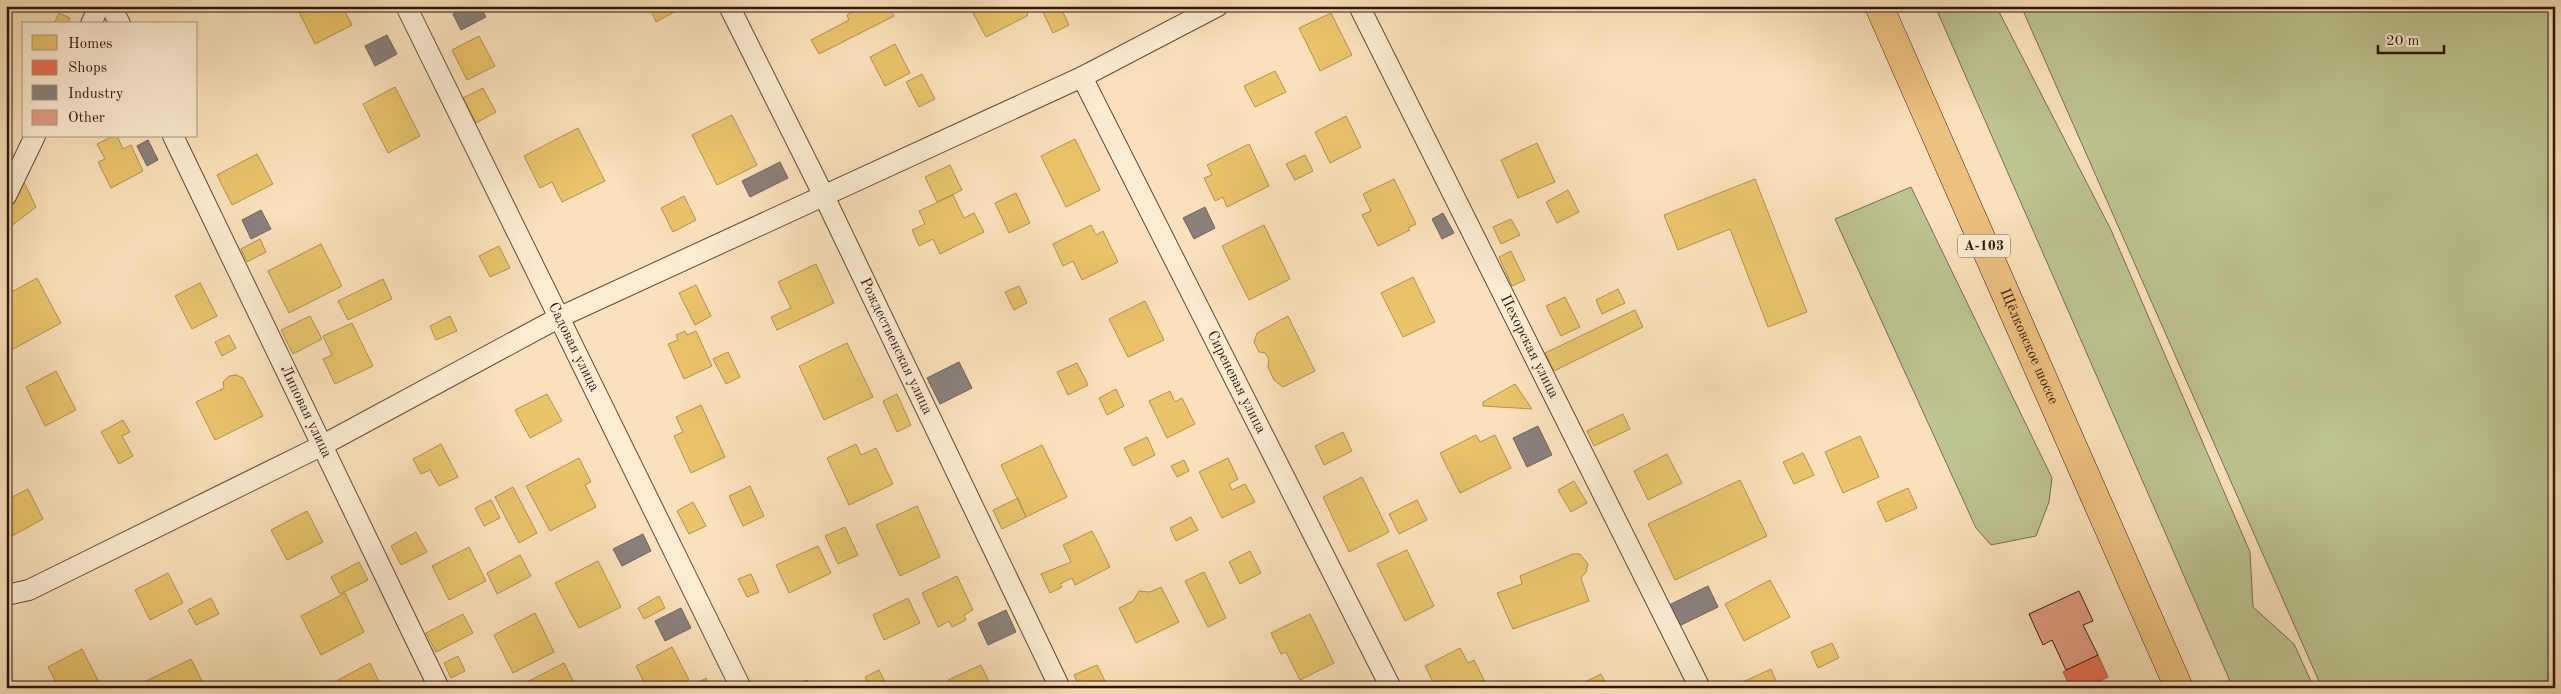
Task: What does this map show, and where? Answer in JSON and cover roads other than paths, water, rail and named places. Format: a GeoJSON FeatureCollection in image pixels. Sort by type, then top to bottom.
{"type":"FeatureCollection","features":[{"type":"Feature","properties":{"kind":"main road","name":"Щёлковское шоссе"},"geometry":{"type":"LineString","coordinates":[[1879,6],[2179,688]]}},
{"type":"Feature","properties":{"kind":"street"},"geometry":{"type":"LineString","coordinates":[[92,22],[100,6]]}},
{"type":"Feature","properties":{"kind":"street"},"geometry":{"type":"LineString","coordinates":[[112,6],[119,22]]}},
{"type":"Feature","properties":{"kind":"street","name":"Садовая улица"},"geometry":{"type":"LineString","coordinates":[[406,6],[741,688]]}},
{"type":"Feature","properties":{"kind":"street","name":"Рождественская улица"},"geometry":{"type":"LineString","coordinates":[[729,6],[824,194],[1060,688]]}},
{"type":"Feature","properties":{"kind":"street"},"geometry":{"type":"LineString","coordinates":[[6,595],[29,590],[321,446],[560,317],[1082,77],[1218,6]]}},
{"type":"Feature","properties":{"kind":"street","name":"Пехорская улица"},"geometry":{"type":"LineString","coordinates":[[1359,6],[1700,688]]}},
{"type":"Feature","properties":{"kind":"street","name":"Сиреневая улица"},"geometry":{"type":"LineString","coordinates":[[1082,77],[1391,688]]}},
{"type":"Feature","properties":{"kind":"street"},"geometry":{"type":"LineString","coordinates":[[6,196],[35,138]]}},
{"type":"Feature","properties":{"kind":"street","name":"Липовая улица"},"geometry":{"type":"LineString","coordinates":[[174,138],[439,688]]}}]}
